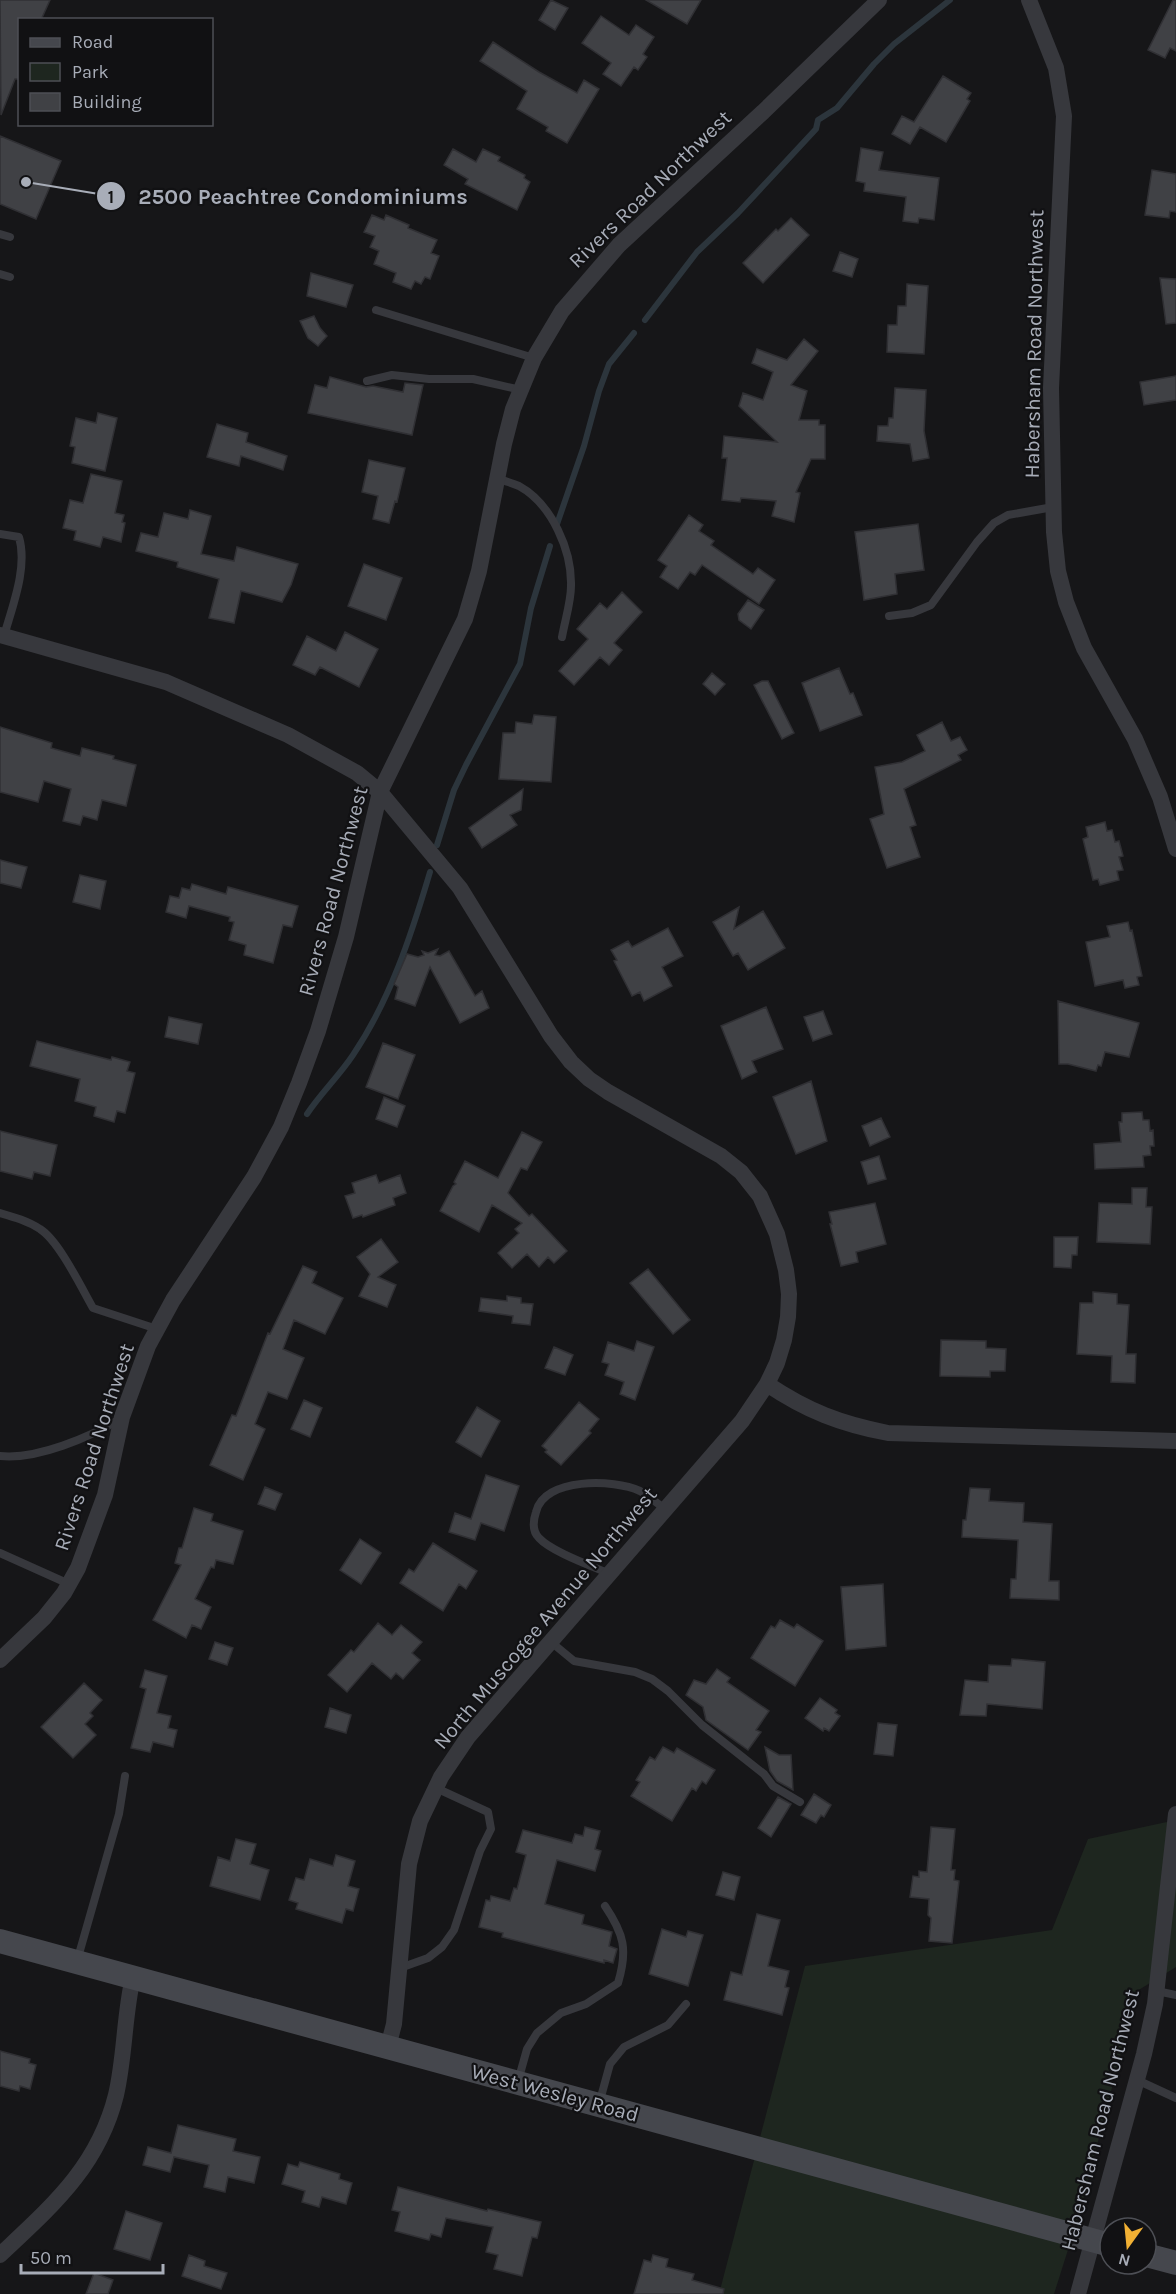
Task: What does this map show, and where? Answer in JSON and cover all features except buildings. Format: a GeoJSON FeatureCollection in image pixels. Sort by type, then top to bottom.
{"type":"FeatureCollection","features":[{"type":"Feature","properties":{"kind":"street","name":"Rivers Road Northwest"},"geometry":{"type":"LineString","coordinates":[[0,1660],[44,1618],[69,1584],[88,1546],[105,1495],[122,1418],[148,1346],[173,1300],[254,1177],[281,1127],[300,1083],[346,937],[380,792],[465,619],[479,571],[511,418],[534,358],[562,310],[619,245],[763,112],[879,0]]}},
{"type":"Feature","properties":{"kind":"street","name":"Habersham Road Northwest"},"geometry":{"type":"LineString","coordinates":[[1029,0],[1056,68],[1064,116],[1051,388],[1053,507],[1058,571],[1066,602],[1084,648],[1135,739],[1160,797],[1176,849]]}},
{"type":"Feature","properties":{"kind":"street","name":"North Muscogee Avenue Northwest"},"geometry":{"type":"LineString","coordinates":[[2,636],[166,682],[288,735],[357,773],[380,792],[460,888],[551,1036],[571,1062],[589,1079],[608,1092],[722,1156],[741,1173],[760,1196],[777,1234],[786,1270],[789,1294],[788,1317],[784,1340],[767,1384],[742,1421],[468,1737],[441,1777],[420,1821],[409,1864],[394,2024],[388,2047]]}},
{"type":"Feature","properties":{"kind":"street"},"geometry":{"type":"LineString","coordinates":[[767,1384],[793,1401],[824,1416],[853,1426],[888,1433],[1176,1441]]}},
{"type":"Feature","properties":{"kind":"street","name":"Habersham Road Northwest"},"geometry":{"type":"LineString","coordinates":[[1108,2216],[1157,1991],[1176,1814]]}},
{"type":"Feature","properties":{"kind":"street","name":"West Wesley Road"},"geometry":{"type":"LineString","coordinates":[[0,1941],[1098,2242]]}},
{"type":"Feature","properties":{"kind":"street"},"geometry":{"type":"LineString","coordinates":[[0,2255],[68,2189],[91,2157],[106,2128],[116,2094],[129,1997],[134,1977]]}},
{"type":"Feature","properties":{"kind":"street","name":"Habersham Road Northwest"},"geometry":{"type":"LineString","coordinates":[[1078,2294],[1098,2252]]}},
{"type":"Feature","properties":{"kind":"street"},"geometry":{"type":"LineString","coordinates":[[1158,2258],[1176,2263]]}},
{"type":"Feature","properties":{"kind":"lane"},"geometry":{"type":"LineString","coordinates":[[0,234],[10,237]]}},
{"type":"Feature","properties":{"kind":"lane"},"geometry":{"type":"LineString","coordinates":[[0,274],[10,277]]}},
{"type":"Feature","properties":{"kind":"lane"},"geometry":{"type":"LineString","coordinates":[[375,310],[534,358]]}},
{"type":"Feature","properties":{"kind":"lane"},"geometry":{"type":"LineString","coordinates":[[367,381],[393,375],[429,379],[473,379],[521,390]]}},
{"type":"Feature","properties":{"kind":"lane"},"geometry":{"type":"LineString","coordinates":[[497,478],[520,487],[541,505],[564,540],[570,560],[571,588],[562,637]]}},
{"type":"Feature","properties":{"kind":"lane"},"geometry":{"type":"LineString","coordinates":[[889,616],[912,613],[931,605],[977,542],[994,523],[1008,515],[1053,507]]}},
{"type":"Feature","properties":{"kind":"lane"},"geometry":{"type":"LineString","coordinates":[[0,534],[19,537],[22,549],[18,582],[2,636]]}},
{"type":"Feature","properties":{"kind":"lane"},"geometry":{"type":"LineString","coordinates":[[0,1213],[26,1221],[42,1230],[54,1242],[93,1308],[157,1329]]}},
{"type":"Feature","properties":{"kind":"lane"},"geometry":{"type":"LineString","coordinates":[[0,1456],[49,1450],[103,1429],[122,1418]]}},
{"type":"Feature","properties":{"kind":"lane"},"geometry":{"type":"LineString","coordinates":[[610,1574],[557,1550],[539,1538],[533,1526],[537,1506],[561,1488],[590,1483],[615,1485],[639,1491],[666,1510]]}},
{"type":"Feature","properties":{"kind":"lane"},"geometry":{"type":"LineString","coordinates":[[0,1553],[69,1584]]}},
{"type":"Feature","properties":{"kind":"lane"},"geometry":{"type":"LineString","coordinates":[[551,1642],[574,1661],[635,1672],[652,1679],[669,1691],[702,1725],[764,1774],[773,1786],[800,1802]]}},
{"type":"Feature","properties":{"kind":"lane"},"geometry":{"type":"LineString","coordinates":[[77,1962],[119,1814],[125,1776]]}},
{"type":"Feature","properties":{"kind":"lane"},"geometry":{"type":"LineString","coordinates":[[399,1968],[428,1958],[449,1939],[460,1915],[480,1851],[491,1829],[488,1812],[436,1788]]}},
{"type":"Feature","properties":{"kind":"lane"},"geometry":{"type":"LineString","coordinates":[[518,2083],[527,2049],[537,2033],[561,2013],[586,2004],[618,1983],[624,1948],[620,1928],[605,1906]]}},
{"type":"Feature","properties":{"kind":"lane"},"geometry":{"type":"LineString","coordinates":[[1157,1991],[1176,1995]]}},
{"type":"Feature","properties":{"kind":"lane"},"geometry":{"type":"LineString","coordinates":[[599,2104],[610,2064],[624,2047],[668,2025],[686,2004]]}},
{"type":"Feature","properties":{"kind":"lane"},"geometry":{"type":"LineString","coordinates":[[1137,2080],[1176,2098]]}},
{"type":"Feature","properties":{"kind":"green space"},"geometry":{"type":"Polygon","coordinates":[[[1176,1820],[1176,1967],[1137,1991],[1079,2215],[1054,2294],[719,2294],[805,1966],[1052,1930],[1088,1839],[1176,1820]]]}},
{"type":"Feature","properties":{"kind":"waterway"},"geometry":{"type":"LineString","coordinates":[[645,320],[697,252],[738,213],[816,129],[818,120],[837,108],[894,44],[950,0]]}},
{"type":"Feature","properties":{"kind":"waterway"},"geometry":{"type":"LineString","coordinates":[[556,527],[609,364],[634,333]]}},
{"type":"Feature","properties":{"kind":"waterway"},"geometry":{"type":"LineString","coordinates":[[437,845],[454,790],[520,664],[531,608],[550,546]]}},
{"type":"Feature","properties":{"kind":"waterway"},"geometry":{"type":"LineString","coordinates":[[307,1114],[353,1055],[378,1012],[407,944],[430,872]]}},
{"type":"Feature","properties":{"kind":"place","name":"2500 Peachtree Condominiums"},"geometry":{"type":"Point","coordinates":[26,182]}}]}
